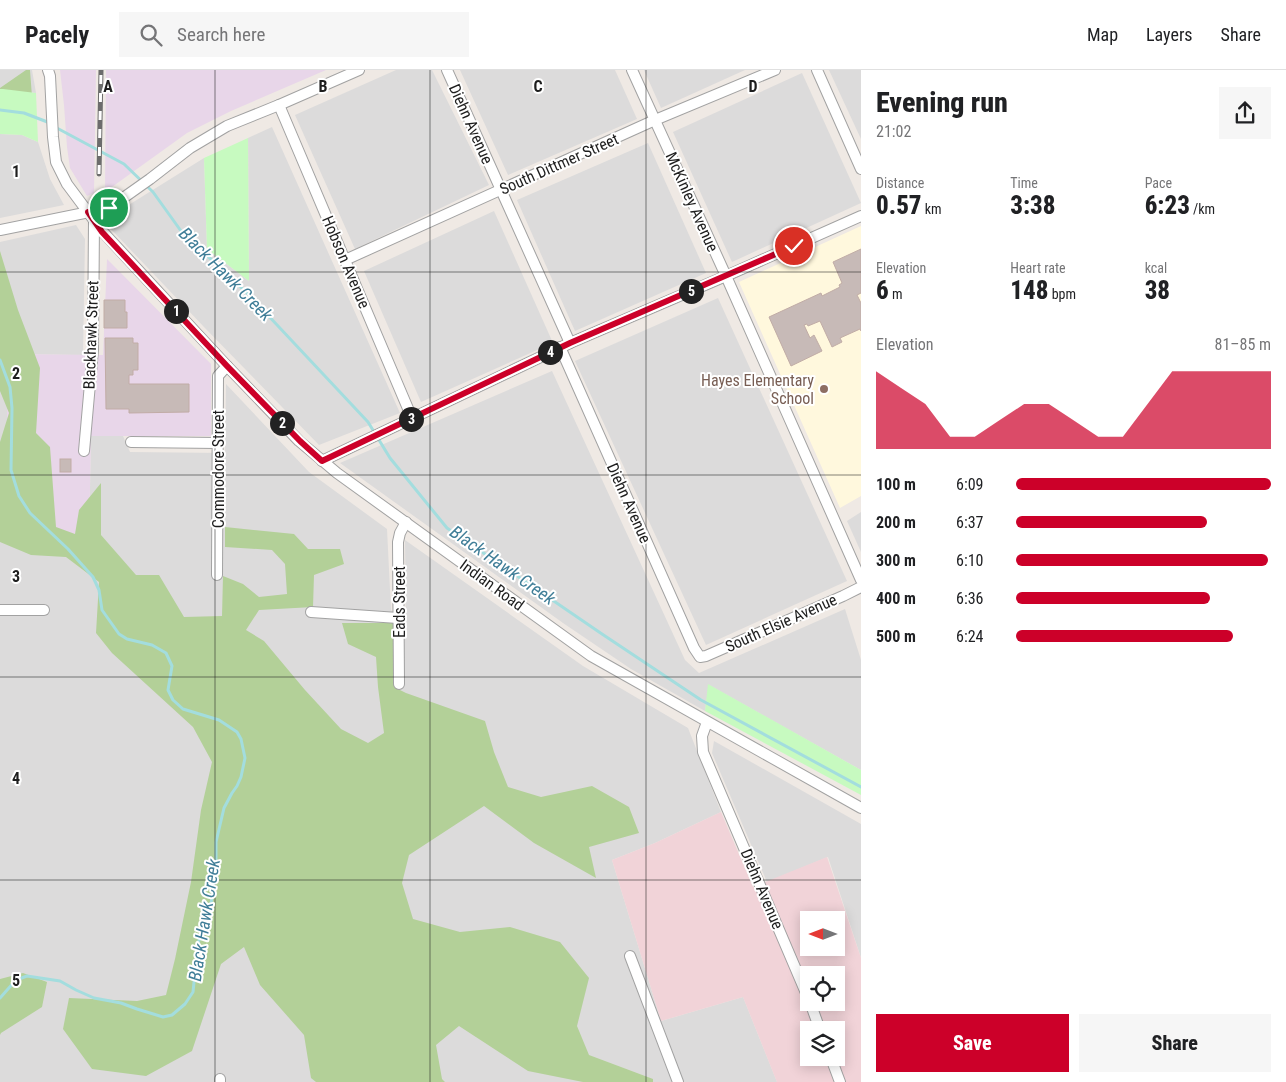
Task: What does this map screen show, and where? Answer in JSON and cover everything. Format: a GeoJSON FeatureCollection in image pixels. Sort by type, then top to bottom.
{"type":"FeatureCollection","features":[{"type":"Feature","properties":{"kind":"street"},"geometry":{"type":"LineString","coordinates":[[0,230],[91,216],[109,208],[190,148],[227,126],[359,70]]}},
{"type":"Feature","properties":{"kind":"street","name":"Diehn Avenue"},"geometry":{"type":"LineString","coordinates":[[446,70],[501,190],[694,648],[700,657]]}},
{"type":"Feature","properties":{"kind":"street","name":"McKinley Avenue"},"geometry":{"type":"LineString","coordinates":[[632,70],[861,580]]}},
{"type":"Feature","properties":{"kind":"street","name":"South Dittmer Street"},"geometry":{"type":"LineString","coordinates":[[345,260],[655,120],[775,70]]}},
{"type":"Feature","properties":{"kind":"street"},"geometry":{"type":"LineString","coordinates":[[817,70],[861,170]]}},
{"type":"Feature","properties":{"kind":"street"},"geometry":{"type":"LineString","coordinates":[[49,73],[56,162],[67,184],[91,216]]}},
{"type":"Feature","properties":{"kind":"street","name":"Hobson Avenue"},"geometry":{"type":"LineString","coordinates":[[280,105],[412,418]]}},
{"type":"Feature","properties":{"kind":"street","name":"Indian Road"},"geometry":{"type":"LineString","coordinates":[[91,216],[102,232],[227,366],[322,461],[591,656],[861,808]]}},
{"type":"Feature","properties":{"kind":"street","name":"Blackhawk Street"},"geometry":{"type":"LineString","coordinates":[[84,451],[93,350],[91,216]]}},
{"type":"Feature","properties":{"kind":"street"},"geometry":{"type":"LineString","coordinates":[[322,461],[565,345],[861,216]]}},
{"type":"Feature","properties":{"kind":"street","name":"Commodore Street"},"geometry":{"type":"LineString","coordinates":[[217,575],[218,376],[227,366]]}},
{"type":"Feature","properties":{"kind":"street"},"geometry":{"type":"LineString","coordinates":[[131,442],[218,443]]}},
{"type":"Feature","properties":{"kind":"street","name":"Eads Street"},"geometry":{"type":"LineString","coordinates":[[399,684],[398,542],[406,522]]}},
{"type":"Feature","properties":{"kind":"street","name":"South Elsie Avenue"},"geometry":{"type":"LineString","coordinates":[[700,657],[861,587]]}},
{"type":"Feature","properties":{"kind":"street"},"geometry":{"type":"LineString","coordinates":[[0,610],[44,610]]}},
{"type":"Feature","properties":{"kind":"street"},"geometry":{"type":"LineString","coordinates":[[311,612],[398,618]]}},
{"type":"Feature","properties":{"kind":"street","name":"Diehn Avenue"},"geometry":{"type":"LineString","coordinates":[[707,722],[702,736],[703,752],[800,980]]}},
{"type":"Feature","properties":{"kind":"street"},"geometry":{"type":"LineString","coordinates":[[630,956],[678,1082]]}},
{"type":"Feature","properties":{"kind":"street"},"geometry":{"type":"LineString","coordinates":[[834,1066],[840,1082]]}},
{"type":"Feature","properties":{"kind":"shaded area"},"geometry":{"type":"Polygon","coordinates":[[[0,70],[32,70],[36,93],[0,89],[0,70]]]}},
{"type":"Feature","properties":{"kind":"shaded area"},"geometry":{"type":"Polygon","coordinates":[[[60,70],[96,70],[94,193],[87,196],[70,168],[60,70]]]}},
{"type":"Feature","properties":{"kind":"shaded area"},"geometry":{"type":"Polygon","coordinates":[[[106,70],[326,70],[231,111],[187,133],[105,192],[106,70]]]}},
{"type":"Feature","properties":{"kind":"shaded area"},"geometry":{"type":"Polygon","coordinates":[[[396,70],[432,70],[489,185],[355,249],[295,115],[396,70]]]}},
{"type":"Feature","properties":{"kind":"shaded area"},"geometry":{"type":"Polygon","coordinates":[[[460,70],[615,70],[637,119],[508,175],[460,70]]]}},
{"type":"Feature","properties":{"kind":"shaded area"},"geometry":{"type":"Polygon","coordinates":[[[644,70],[745,70],[661,108],[644,70]]]}},
{"type":"Feature","properties":{"kind":"shaded area"},"geometry":{"type":"Polygon","coordinates":[[[829,70],[861,70],[861,139],[829,70]]]}},
{"type":"Feature","properties":{"kind":"shaded area"},"geometry":{"type":"Polygon","coordinates":[[[802,73],[861,203],[732,262],[673,132],[802,73]]]}},
{"type":"Feature","properties":{"kind":"shaded area"},"geometry":{"type":"Polygon","coordinates":[[[272,127],[400,413],[319,445],[108,226],[111,216],[204,158],[207,249],[249,281],[248,138],[272,127]]]}},
{"type":"Feature","properties":{"kind":"shaded area"},"geometry":{"type":"Polygon","coordinates":[[[0,134],[22,135],[38,142],[50,179],[64,205],[0,218],[0,134]]]}},
{"type":"Feature","properties":{"kind":"shaded area"},"geometry":{"type":"Polygon","coordinates":[[[648,143],[706,273],[575,331],[517,200],[648,143]]]}},
{"type":"Feature","properties":{"kind":"shaded area"},"geometry":{"type":"Polygon","coordinates":[[[494,211],[553,343],[421,402],[364,271],[494,211]]]}},
{"type":"Feature","properties":{"kind":"shaded area"},"geometry":{"type":"Polygon","coordinates":[[[76,225],[85,239],[83,355],[8,354],[89,539],[91,436],[123,436],[130,452],[225,453],[226,384],[309,472],[387,529],[391,610],[406,622],[405,540],[583,666],[688,728],[721,812],[655,843],[612,860],[661,1021],[743,997],[777,1082],[0,1082],[0,242],[76,225]]]}},
{"type":"Feature","properties":{"kind":"shaded area","name":"Hayes Elementary School"},"geometry":{"type":"Polygon","coordinates":[[[861,226],[861,496],[840,508],[739,282],[861,226]]]}},
{"type":"Feature","properties":{"kind":"shaded area"},"geometry":{"type":"Polygon","coordinates":[[[107,259],[211,364],[211,436],[91,436],[89,539],[5,538],[8,354],[103,355],[107,259]]]}},
{"type":"Feature","properties":{"kind":"shaded area"},"geometry":{"type":"Polygon","coordinates":[[[718,298],[847,581],[706,645],[575,361],[718,298]]]}},
{"type":"Feature","properties":{"kind":"shaded area"},"geometry":{"type":"Polygon","coordinates":[[[552,371],[685,660],[699,673],[845,609],[861,660],[861,770],[709,685],[705,711],[631,669],[563,623],[340,463],[552,371]]]}},
{"type":"Feature","properties":{"kind":"shaded area"},"geometry":{"type":"Polygon","coordinates":[[[861,512],[861,552],[847,521],[861,512]]]}},
{"type":"Feature","properties":{"kind":"shaded area"},"geometry":{"type":"Polygon","coordinates":[[[714,741],[861,824],[861,958],[828,857],[767,882],[712,753],[714,741]]]}},
{"type":"Feature","properties":{"kind":"shaded area"},"geometry":{"type":"Polygon","coordinates":[[[721,812],[753,887],[827,857],[861,958],[861,1082],[777,1082],[743,997],[661,1021],[612,860],[655,843],[721,812]]]}},
{"type":"Feature","properties":{"kind":"green space"},"geometry":{"type":"Polygon","coordinates":[[[26,70],[30,70],[35,137],[5,131],[0,134],[0,88],[26,70]]]}},
{"type":"Feature","properties":{"kind":"green space"},"geometry":{"type":"Polygon","coordinates":[[[0,89],[36,93],[38,142],[22,135],[0,134],[0,89]]]}},
{"type":"Feature","properties":{"kind":"green space"},"geometry":{"type":"Polygon","coordinates":[[[248,138],[249,281],[207,249],[204,158],[248,138]]]}},
{"type":"Feature","properties":{"kind":"green space"},"geometry":{"type":"Polygon","coordinates":[[[0,251],[18,310],[40,368],[36,433],[50,447],[56,527],[75,534],[79,510],[101,483],[101,535],[136,575],[159,575],[184,617],[222,616],[223,576],[243,584],[259,597],[287,594],[285,564],[272,550],[225,547],[225,527],[294,534],[308,549],[340,549],[344,564],[314,575],[313,607],[259,610],[246,630],[264,641],[341,729],[368,743],[384,733],[376,657],[348,644],[342,623],[394,623],[394,687],[485,721],[494,752],[508,787],[541,797],[592,786],[629,807],[639,833],[589,847],[596,878],[534,843],[484,806],[409,855],[402,883],[413,919],[460,932],[510,927],[560,942],[589,978],[577,1026],[589,1055],[653,1079],[653,1082],[583,1082],[528,1071],[459,1026],[436,1045],[442,1079],[445,1082],[316,1082],[311,1078],[304,1035],[260,985],[244,947],[221,964],[192,1051],[146,1076],[92,1069],[63,1029],[69,998],[137,1001],[166,995],[191,882],[201,810],[212,762],[193,727],[112,653],[96,633],[99,582],[66,557],[31,555],[0,542],[0,442],[9,413],[0,391],[0,251]]]}},
{"type":"Feature","properties":{"kind":"green space"},"geometry":{"type":"Polygon","coordinates":[[[708,684],[861,770],[861,795],[705,711],[708,684]]]}},
{"type":"Feature","properties":{"kind":"green space"},"geometry":{"type":"Polygon","coordinates":[[[23,973],[47,982],[42,1007],[0,1035],[0,979],[23,973]]]}},
{"type":"Feature","properties":{"kind":"building"},"geometry":{"type":"Polygon","coordinates":[[[861,249],[861,293],[857,295],[861,303],[861,331],[860,329],[840,338],[842,342],[832,347],[820,321],[808,326],[807,324],[804,325],[810,338],[814,335],[822,351],[791,366],[769,317],[821,293],[822,296],[840,287],[839,285],[842,283],[833,262],[861,249]]]}},
{"type":"Feature","properties":{"kind":"building"},"geometry":{"type":"Polygon","coordinates":[[[104,300],[125,300],[127,328],[104,328],[104,300]]]}},
{"type":"Feature","properties":{"kind":"building"},"geometry":{"type":"Polygon","coordinates":[[[105,338],[133,338],[133,343],[138,343],[138,370],[133,370],[133,375],[129,375],[129,384],[189,384],[189,412],[129,413],[129,409],[106,409],[105,338]]]}},
{"type":"Feature","properties":{"kind":"building"},"geometry":{"type":"Polygon","coordinates":[[[60,459],[71,459],[71,472],[60,472],[60,459]]]}},
{"type":"Feature","properties":{"kind":"waterway","name":"Black Hawk Creek"},"geometry":{"type":"LineString","coordinates":[[0,110],[24,113],[50,123]]}},
{"type":"Feature","properties":{"kind":"waterway","name":"Black Hawk Creek"},"geometry":{"type":"LineString","coordinates":[[55,127],[124,164],[153,192],[181,231],[249,295],[368,422],[390,458],[447,528],[701,700],[861,787]]}},
{"type":"Feature","properties":{"kind":"waterway","name":"Black Hawk Creek"},"geometry":{"type":"LineString","coordinates":[[0,360],[10,387],[12,408],[11,470],[19,496],[30,513],[68,549],[93,577],[99,590],[102,610],[119,634],[127,639],[152,645],[166,653],[172,666],[168,690],[173,700],[183,709],[219,720],[237,732],[241,739],[245,758],[241,777],[224,808],[216,842],[216,872],[210,910],[198,943],[193,992],[185,1004],[172,1015],[163,1017],[121,1003],[94,998],[60,981],[27,976],[16,980],[0,998]]}},
{"type":"Feature","properties":{"kind":"railway"},"geometry":{"type":"LineString","coordinates":[[99,174],[101,70]]}},
{"type":"Feature","properties":{"kind":"place","name":"Hayes Elementary School"},"geometry":{"type":"Point","coordinates":[824,389]}},
{"type":"Feature","properties":{"kind":"route"},"geometry":{"type":"LineString","coordinates":[[109,208],[88,212],[102,232],[227,366],[322,461],[570,343],[794,246]]}}]}
